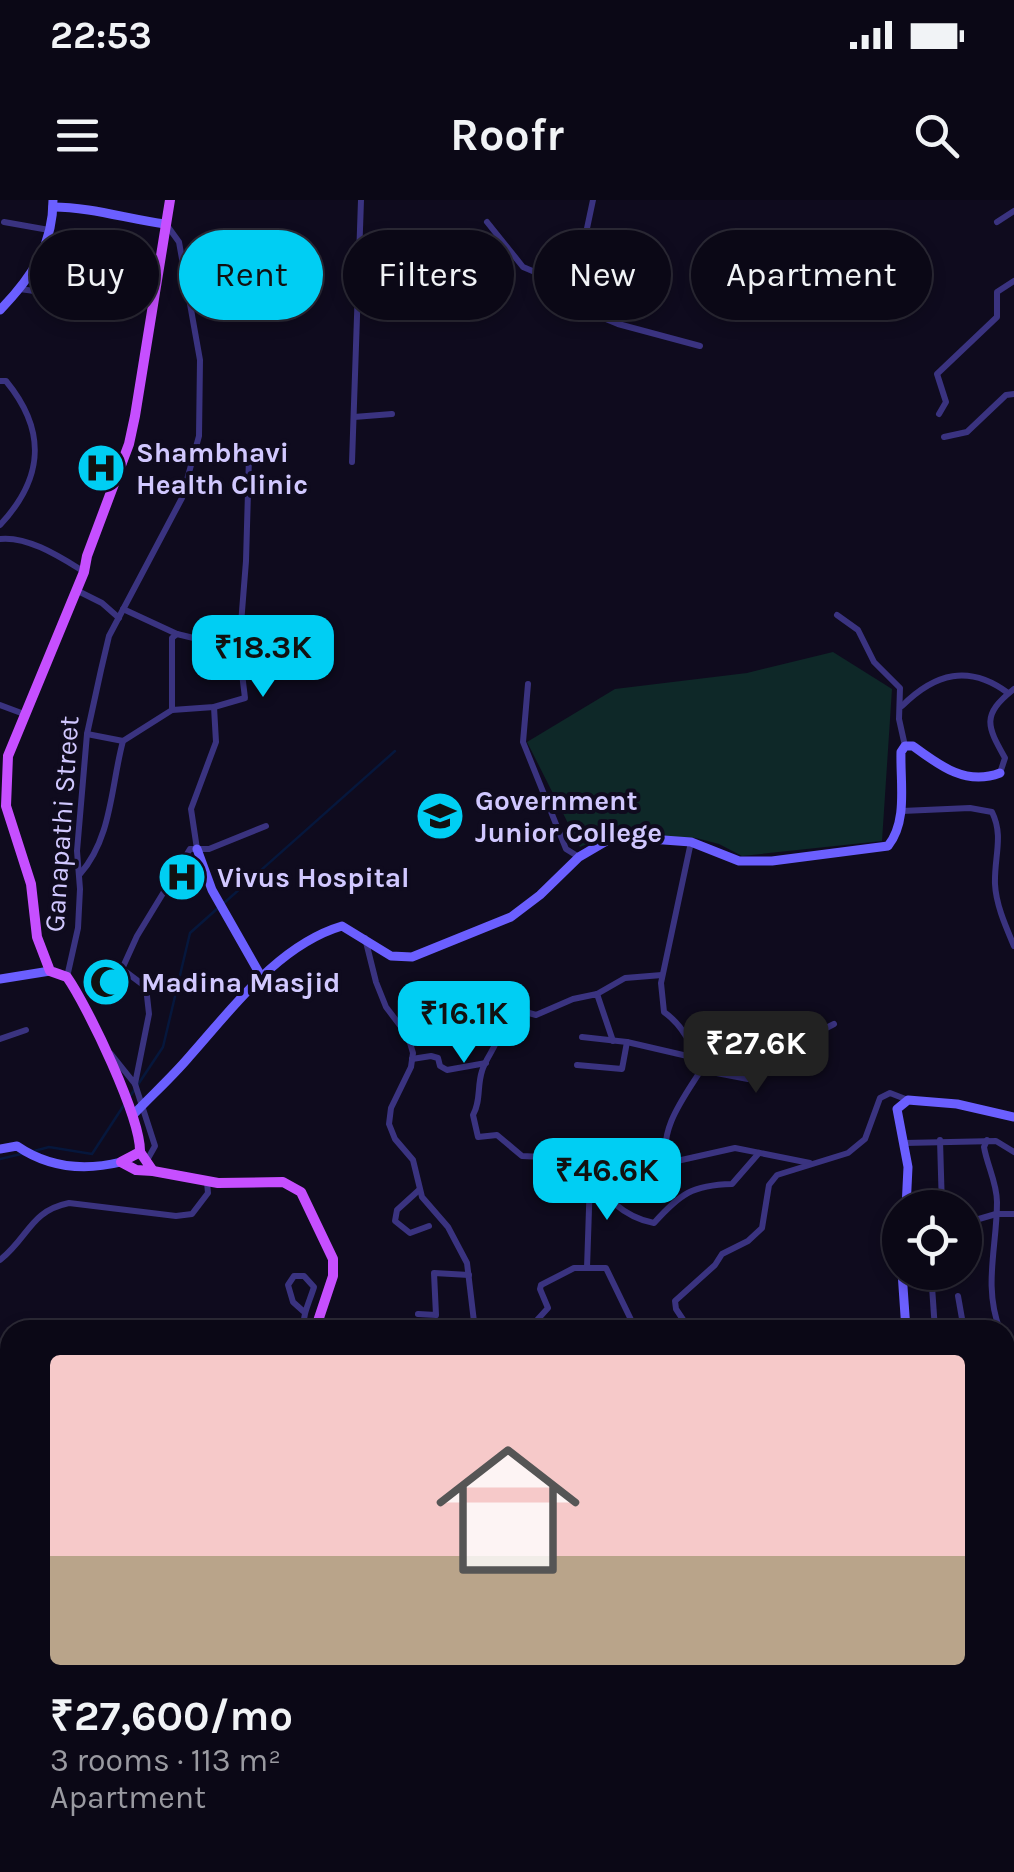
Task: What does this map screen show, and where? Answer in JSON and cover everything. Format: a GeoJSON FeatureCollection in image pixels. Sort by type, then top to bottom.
{"type":"FeatureCollection","features":[{"type":"Feature","properties":{"kind":"main road"},"geometry":{"type":"LineString","coordinates":[[146,1162],[138,1109],[66,976],[50,971],[36,938],[31,884],[3,806],[8,756],[84,572],[136,416],[170,200]]}},
{"type":"Feature","properties":{"kind":"main road"},"geometry":{"type":"LineString","coordinates":[[121,1162],[136,1170],[146,1162]]}},
{"type":"Feature","properties":{"kind":"main road"},"geometry":{"type":"LineString","coordinates":[[121,1162],[146,1162],[207,1182],[283,1182],[301,1192],[333,1259],[333,1276],[318,1320]]}},
{"type":"Feature","properties":{"kind":"street"},"geometry":{"type":"LineString","coordinates":[[352,462],[361,200]]}},
{"type":"Feature","properties":{"kind":"street"},"geometry":{"type":"LineString","coordinates":[[587,230],[593,200]]}},
{"type":"Feature","properties":{"kind":"street"},"geometry":{"type":"LineString","coordinates":[[4,222],[49,230],[53,204],[165,224]]}},
{"type":"Feature","properties":{"kind":"street"},"geometry":{"type":"LineString","coordinates":[[998,222],[1014,211]]}},
{"type":"Feature","properties":{"kind":"street"},"geometry":{"type":"LineString","coordinates":[[487,222],[523,267],[534,272]]}},
{"type":"Feature","properties":{"kind":"street","name":"Ganapathi Street"},"geometry":{"type":"LineString","coordinates":[[66,976],[78,928],[77,850],[87,734],[109,636],[182,498],[199,436],[197,342],[180,242],[165,224]]}},
{"type":"Feature","properties":{"kind":"street"},"geometry":{"type":"LineString","coordinates":[[0,310],[30,277]]}},
{"type":"Feature","properties":{"kind":"street"},"geometry":{"type":"LineString","coordinates":[[939,414],[946,402],[937,374],[997,317],[997,292],[1014,280]]}},
{"type":"Feature","properties":{"kind":"street"},"geometry":{"type":"LineString","coordinates":[[20,289],[30,290]]}},
{"type":"Feature","properties":{"kind":"street"},"geometry":{"type":"LineString","coordinates":[[608,320],[700,346]]}},
{"type":"Feature","properties":{"kind":"street"},"geometry":{"type":"LineString","coordinates":[[0,380],[25,404],[34,430],[36,456],[30,483],[0,526]]}},
{"type":"Feature","properties":{"kind":"street"},"geometry":{"type":"LineString","coordinates":[[944,437],[967,432],[1006,395],[1014,394]]}},
{"type":"Feature","properties":{"kind":"street"},"geometry":{"type":"LineString","coordinates":[[354,417],[392,414]]}},
{"type":"Feature","properties":{"kind":"street"},"geometry":{"type":"LineString","coordinates":[[87,734],[122,741],[172,710],[214,707],[245,698],[239,649],[249,457]]}},
{"type":"Feature","properties":{"kind":"street"},"geometry":{"type":"LineString","coordinates":[[0,539],[30,544],[84,572]]}},
{"type":"Feature","properties":{"kind":"street"},"geometry":{"type":"LineString","coordinates":[[76,590],[102,603],[119,618]]}},
{"type":"Feature","properties":{"kind":"street"},"geometry":{"type":"LineString","coordinates":[[123,609],[177,634],[239,649]]}},
{"type":"Feature","properties":{"kind":"street"},"geometry":{"type":"LineString","coordinates":[[138,1109],[262,978],[325,931],[342,926],[391,956],[412,957],[511,917],[579,857],[608,840],[623,837],[690,842],[739,862],[888,846],[902,811],[901,752],[905,746],[899,719],[900,688],[874,662],[858,630],[838,614]]}},
{"type":"Feature","properties":{"kind":"street"},"geometry":{"type":"LineString","coordinates":[[172,710],[172,638],[177,634]]}},
{"type":"Feature","properties":{"kind":"street"},"geometry":{"type":"LineString","coordinates":[[901,706],[922,686],[943,676],[989,679],[1012,689],[990,716],[988,725],[1005,758],[1000,773]]}},
{"type":"Feature","properties":{"kind":"street"},"geometry":{"type":"LineString","coordinates":[[528,684],[523,742],[566,849],[579,857]]}},
{"type":"Feature","properties":{"kind":"street"},"geometry":{"type":"LineString","coordinates":[[0,705],[24,714]]}},
{"type":"Feature","properties":{"kind":"street"},"geometry":{"type":"LineString","coordinates":[[214,707],[216,742],[191,809],[197,849],[212,890],[262,978]]}},
{"type":"Feature","properties":{"kind":"street"},"geometry":{"type":"LineString","coordinates":[[79,874],[89,864],[110,808],[122,741]]}},
{"type":"Feature","properties":{"kind":"street"},"geometry":{"type":"LineString","coordinates":[[905,746],[913,746],[961,776],[984,779],[1014,765]]}},
{"type":"Feature","properties":{"kind":"street"},"geometry":{"type":"LineString","coordinates":[[902,811],[970,808],[992,812],[1000,829],[995,886],[1014,946]]}},
{"type":"Feature","properties":{"kind":"street"},"geometry":{"type":"LineString","coordinates":[[138,1109],[135,1084],[149,1014],[146,986],[122,969],[190,849],[210,849],[266,826]]}},
{"type":"Feature","properties":{"kind":"street"},"geometry":{"type":"LineString","coordinates":[[690,842],[662,975],[664,1012],[676,1021],[702,1070]]}},
{"type":"Feature","properties":{"kind":"street"},"geometry":{"type":"LineString","coordinates":[[364,938],[376,982],[386,1006],[408,1036],[412,1059],[391,1108],[390,1124],[395,1138],[413,1160],[422,1197],[448,1227],[467,1263],[474,1320]]}},
{"type":"Feature","properties":{"kind":"street"},"geometry":{"type":"LineString","coordinates":[[0,979],[50,971]]}},
{"type":"Feature","properties":{"kind":"street"},"geometry":{"type":"LineString","coordinates":[[403,1028],[432,1021],[464,1028],[494,1021],[521,1003],[528,1013],[536,1015],[597,994],[625,978],[662,975]]}},
{"type":"Feature","properties":{"kind":"street"},"geometry":{"type":"LineString","coordinates":[[597,994],[614,1040]]}},
{"type":"Feature","properties":{"kind":"street"},"geometry":{"type":"LineString","coordinates":[[494,1021],[500,1031],[497,1046],[481,1073],[478,1106],[473,1115],[478,1137],[497,1135],[522,1156],[668,1162],[736,1148],[810,1163]]}},
{"type":"Feature","properties":{"kind":"street"},"geometry":{"type":"LineString","coordinates":[[700,1026],[760,1042],[819,1032],[834,1024]]}},
{"type":"Feature","properties":{"kind":"street"},"geometry":{"type":"LineString","coordinates":[[0,1039],[26,1030]]}},
{"type":"Feature","properties":{"kind":"street"},"geometry":{"type":"LineString","coordinates":[[582,1037],[626,1042],[697,1059]]}},
{"type":"Feature","properties":{"kind":"street"},"geometry":{"type":"LineString","coordinates":[[576,1066],[622,1069],[626,1042]]}},
{"type":"Feature","properties":{"kind":"street"},"geometry":{"type":"LineString","coordinates":[[702,1070],[748,1080],[755,1076],[760,1042]]}},
{"type":"Feature","properties":{"kind":"street"},"geometry":{"type":"LineString","coordinates":[[103,1047],[135,1084]]}},
{"type":"Feature","properties":{"kind":"street"},"geometry":{"type":"LineString","coordinates":[[412,1059],[438,1058],[446,1070],[486,1063]]}},
{"type":"Feature","properties":{"kind":"street"},"geometry":{"type":"LineString","coordinates":[[668,1162],[664,1151],[671,1122],[702,1070]]}},
{"type":"Feature","properties":{"kind":"street"},"geometry":{"type":"LineString","coordinates":[[683,1320],[676,1301],[722,1254],[748,1241],[762,1228],[768,1184],[777,1174],[848,1153],[865,1139],[880,1098],[890,1093],[908,1100],[957,1104],[1014,1116]]}},
{"type":"Feature","properties":{"kind":"street"},"geometry":{"type":"LineString","coordinates":[[907,1190],[908,1167],[897,1108],[908,1100]]}},
{"type":"Feature","properties":{"kind":"street"},"geometry":{"type":"LineString","coordinates":[[940,1140],[941,1190]]}},
{"type":"Feature","properties":{"kind":"street"},"geometry":{"type":"LineString","coordinates":[[987,1140],[984,1146],[997,1200],[990,1286],[997,1320]]}},
{"type":"Feature","properties":{"kind":"street"},"geometry":{"type":"LineString","coordinates":[[904,1143],[996,1140],[1014,1152]]}},
{"type":"Feature","properties":{"kind":"street"},"geometry":{"type":"LineString","coordinates":[[0,1149],[17,1146],[62,1166],[92,1168],[121,1162]]}},
{"type":"Feature","properties":{"kind":"street"},"geometry":{"type":"LineString","coordinates":[[580,1159],[606,1195],[636,1220],[654,1224],[674,1200],[701,1185],[732,1184],[760,1152]]}},
{"type":"Feature","properties":{"kind":"street"},"geometry":{"type":"LineString","coordinates":[[587,1268],[590,1177]]}},
{"type":"Feature","properties":{"kind":"street"},"geometry":{"type":"LineString","coordinates":[[0,1260],[14,1249],[41,1212],[53,1206],[70,1203],[176,1216],[192,1214],[208,1193],[207,1182]]}},
{"type":"Feature","properties":{"kind":"street"},"geometry":{"type":"LineString","coordinates":[[420,1189],[397,1210],[394,1222],[410,1233],[429,1226]]}},
{"type":"Feature","properties":{"kind":"street"},"geometry":{"type":"LineString","coordinates":[[982,1218],[1014,1214]]}},
{"type":"Feature","properties":{"kind":"street"},"geometry":{"type":"LineString","coordinates":[[537,1320],[548,1308],[541,1285],[574,1268],[606,1268],[631,1320]]}},
{"type":"Feature","properties":{"kind":"street"},"geometry":{"type":"LineString","coordinates":[[418,1314],[436,1315],[434,1273],[469,1275]]}},
{"type":"Feature","properties":{"kind":"street"},"geometry":{"type":"LineString","coordinates":[[303,1311],[293,1302],[288,1285],[294,1276],[304,1276],[314,1287],[303,1320]]}},
{"type":"Feature","properties":{"kind":"street"},"geometry":{"type":"LineString","coordinates":[[903,1290],[905,1320]]}},
{"type":"Feature","properties":{"kind":"street"},"geometry":{"type":"LineString","coordinates":[[933,1290],[935,1320]]}},
{"type":"Feature","properties":{"kind":"street"},"geometry":{"type":"LineString","coordinates":[[958,1296],[962,1320]]}},
{"type":"Feature","properties":{"kind":"green space"},"geometry":{"type":"Polygon","coordinates":[[[833,652],[892,689],[882,841],[742,856],[696,838],[608,835],[580,847],[527,742],[615,689],[747,673],[833,652]]]}},
{"type":"Feature","properties":{"kind":"waterway"},"geometry":{"type":"LineString","coordinates":[[224,903],[395,751]]}},
{"type":"Feature","properties":{"kind":"waterway"},"geometry":{"type":"LineString","coordinates":[[131,1095],[163,1047],[190,933],[218,908]]}},
{"type":"Feature","properties":{"kind":"waterway"},"geometry":{"type":"LineString","coordinates":[[34,1151],[49,1147],[92,1154],[124,1105]]}},
{"type":"Feature","properties":{"kind":"waterway"},"geometry":{"type":"LineString","coordinates":[[0,1159],[21,1154]]}},
{"type":"Feature","properties":{"kind":"place","name":"Shambhavi Health Clinic"},"geometry":{"type":"Point","coordinates":[101,468]}},
{"type":"Feature","properties":{"kind":"place","name":"Government Junior College"},"geometry":{"type":"Point","coordinates":[440,816]}},
{"type":"Feature","properties":{"kind":"place","name":"Vivus Hospital"},"geometry":{"type":"Point","coordinates":[182,877]}},
{"type":"Feature","properties":{"kind":"place","name":"Madina Masjid"},"geometry":{"type":"Point","coordinates":[106,982]}}]}
